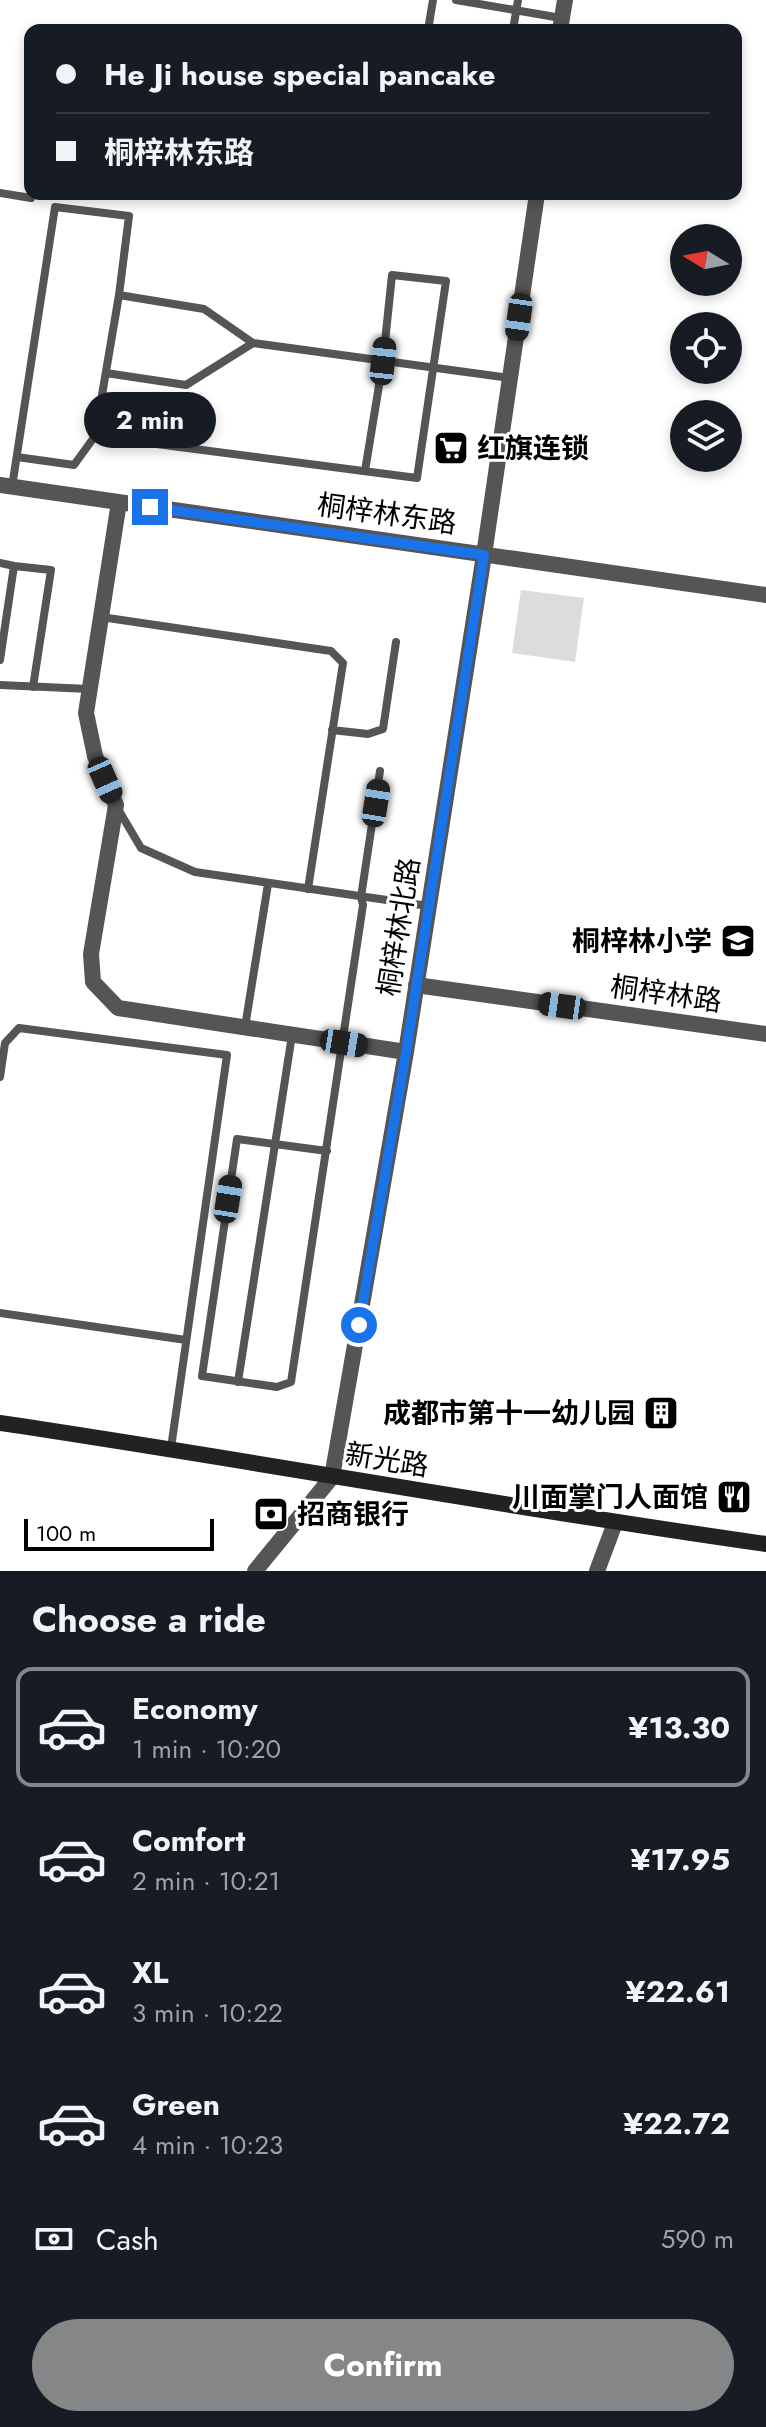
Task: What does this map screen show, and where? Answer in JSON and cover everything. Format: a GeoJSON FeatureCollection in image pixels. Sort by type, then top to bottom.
{"type":"FeatureCollection","features":[{"type":"Feature","properties":{"kind":"main road","name":"新光路"},"geometry":{"type":"LineString","coordinates":[[0,1423],[171,1448],[615,1523],[766,1544]]}},
{"type":"Feature","properties":{"kind":"street"},"geometry":{"type":"LineString","coordinates":[[561,24],[565,0]]}},
{"type":"Feature","properties":{"kind":"street","name":"桐梓林北路"},"geometry":{"type":"LineString","coordinates":[[332,1477],[406,1052],[536,200]]}},
{"type":"Feature","properties":{"kind":"street","name":"桐梓林东路"},"geometry":{"type":"LineString","coordinates":[[6,486],[766,595]]}},
{"type":"Feature","properties":{"kind":"street"},"geometry":{"type":"LineString","coordinates":[[119,502],[86,713],[95,756],[116,805],[91,954],[93,982],[118,1008],[406,1052]]}},
{"type":"Feature","properties":{"kind":"street","name":"桐梓林路"},"geometry":{"type":"LineString","coordinates":[[416,985],[766,1034]]}},
{"type":"Feature","properties":{"kind":"street"},"geometry":{"type":"LineString","coordinates":[[255,1571],[332,1477]]}},
{"type":"Feature","properties":{"kind":"street"},"geometry":{"type":"LineString","coordinates":[[597,1571],[615,1523]]}},
{"type":"Feature","properties":{"kind":"lane"},"geometry":{"type":"LineString","coordinates":[[429,24],[433,0]]}},
{"type":"Feature","properties":{"kind":"lane"},"geometry":{"type":"LineString","coordinates":[[456,0],[517,10],[561,24]]}},
{"type":"Feature","properties":{"kind":"lane"},"geometry":{"type":"LineString","coordinates":[[514,24],[518,0]]}},
{"type":"Feature","properties":{"kind":"lane"},"geometry":{"type":"LineString","coordinates":[[0,193],[24,197]]}},
{"type":"Feature","properties":{"kind":"lane"},"geometry":{"type":"LineString","coordinates":[[6,486],[17,457],[55,207],[129,216],[95,436],[74,465],[17,457]]}},
{"type":"Feature","properties":{"kind":"lane"},"geometry":{"type":"LineString","coordinates":[[95,436],[417,478],[446,281],[392,275],[383,361],[365,471]]}},
{"type":"Feature","properties":{"kind":"lane"},"geometry":{"type":"LineString","coordinates":[[119,295],[204,309],[253,343],[510,378]]}},
{"type":"Feature","properties":{"kind":"lane"},"geometry":{"type":"LineString","coordinates":[[106,373],[186,385],[253,343]]}},
{"type":"Feature","properties":{"kind":"lane"},"geometry":{"type":"LineString","coordinates":[[0,563],[51,570],[33,687]]}},
{"type":"Feature","properties":{"kind":"lane"},"geometry":{"type":"LineString","coordinates":[[0,660],[14,566]]}},
{"type":"Feature","properties":{"kind":"lane"},"geometry":{"type":"LineString","coordinates":[[101,617],[331,651],[343,663],[308,889]]}},
{"type":"Feature","properties":{"kind":"lane"},"geometry":{"type":"LineString","coordinates":[[332,730],[368,734],[383,729],[396,642]]}},
{"type":"Feature","properties":{"kind":"lane"},"geometry":{"type":"LineString","coordinates":[[0,685],[90,689]]}},
{"type":"Feature","properties":{"kind":"lane"},"geometry":{"type":"LineString","coordinates":[[327,1151],[237,1139],[202,1376],[277,1387],[291,1382],[344,1043],[380,771]]}},
{"type":"Feature","properties":{"kind":"lane"},"geometry":{"type":"LineString","coordinates":[[116,805],[141,848],[195,872],[428,906]]}},
{"type":"Feature","properties":{"kind":"lane"},"geometry":{"type":"LineString","coordinates":[[245,1027],[268,884]]}},
{"type":"Feature","properties":{"kind":"lane"},"geometry":{"type":"LineString","coordinates":[[0,1077],[5,1043],[19,1028],[227,1055],[171,1448]]}},
{"type":"Feature","properties":{"kind":"lane"},"geometry":{"type":"LineString","coordinates":[[238,1382],[292,1035]]}},
{"type":"Feature","properties":{"kind":"lane"},"geometry":{"type":"LineString","coordinates":[[0,1313],[186,1340]]}},
{"type":"Feature","properties":{"kind":"shaded area"},"geometry":{"type":"Polygon","coordinates":[[[521,590],[584,598],[575,662],[512,653],[521,590]]]}},
{"type":"Feature","properties":{"kind":"place","name":"红旗连锁"},"geometry":{"type":"Point","coordinates":[451,448]}},
{"type":"Feature","properties":{"kind":"place","name":"桐梓林小学"},"geometry":{"type":"Point","coordinates":[738,941]}},
{"type":"Feature","properties":{"kind":"place","name":"成都市第十一幼儿园"},"geometry":{"type":"Point","coordinates":[661,1413]}},
{"type":"Feature","properties":{"kind":"place","name":"川面掌门人面馆"},"geometry":{"type":"Point","coordinates":[734,1497]}},
{"type":"Feature","properties":{"kind":"place","name":"招商银行"},"geometry":{"type":"Point","coordinates":[271,1514]}},
{"type":"Feature","properties":{"kind":"route"},"geometry":{"type":"LineString","coordinates":[[150,507],[484,555],[406,1052],[359,1325]]}}]}
